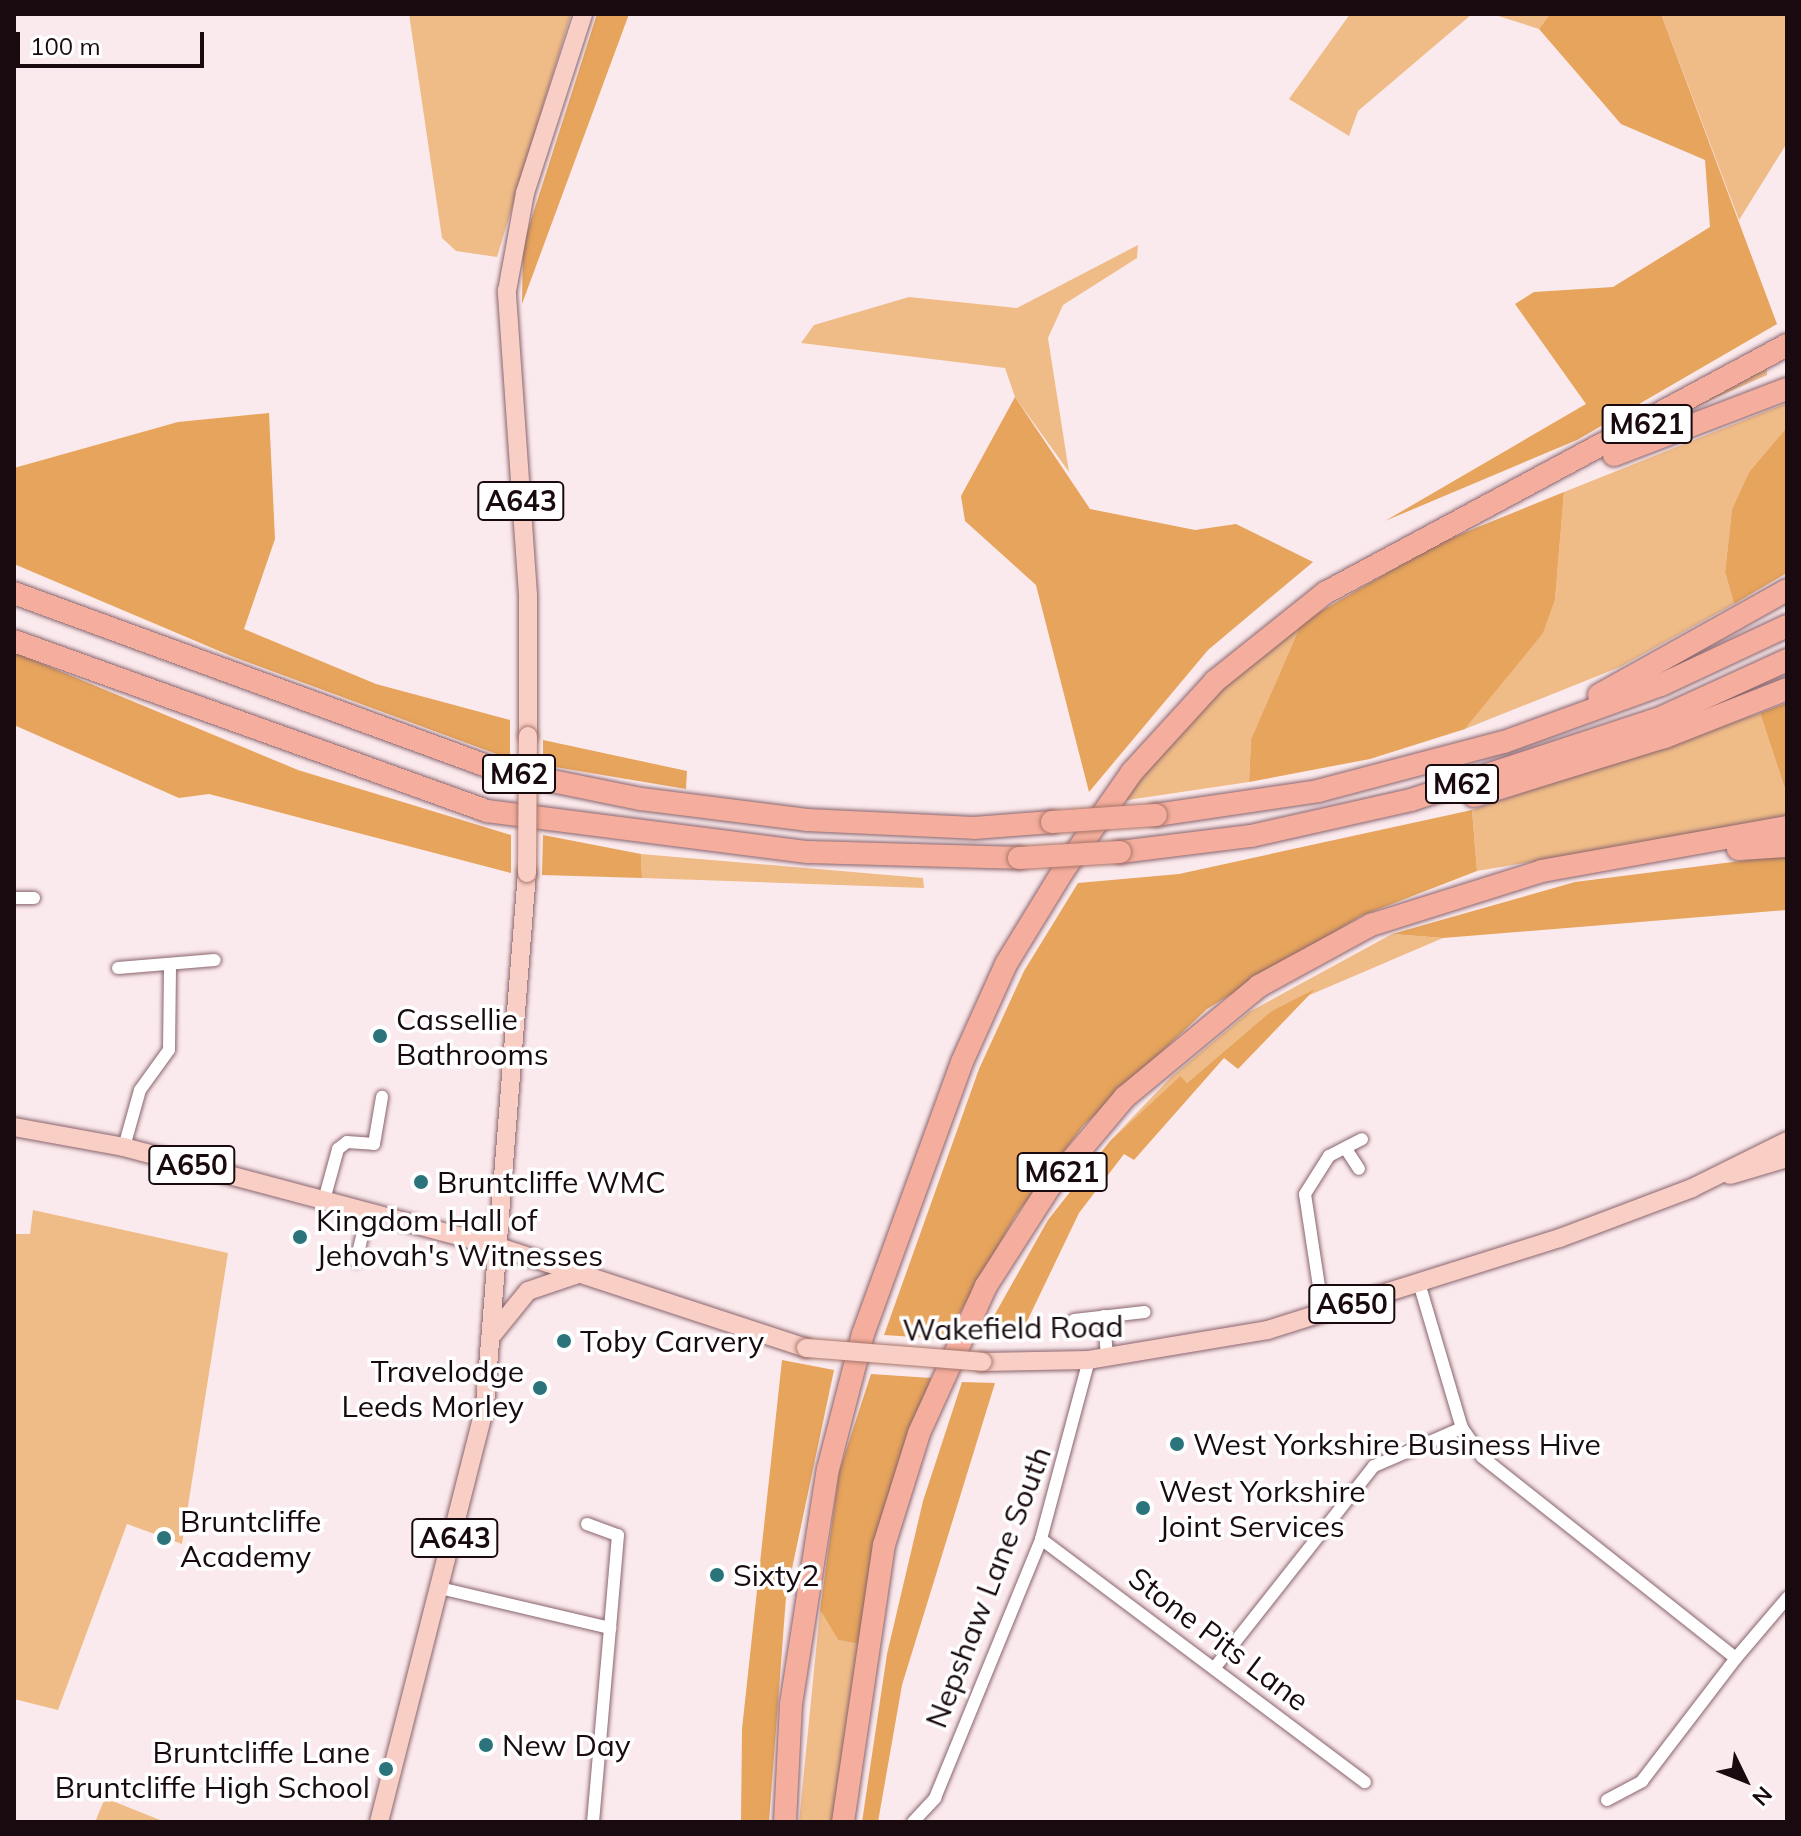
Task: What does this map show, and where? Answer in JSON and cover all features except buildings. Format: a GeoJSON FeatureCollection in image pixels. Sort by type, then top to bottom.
{"type":"FeatureCollection","features":[{"type":"Feature","properties":{"kind":"highway","name":"M621"},"geometry":{"type":"LineString","coordinates":[[785,1822],[791,1704],[828,1469],[905,1209],[1006,964],[1132,772],[1215,681],[1325,593],[1787,345]]}},
{"type":"Feature","properties":{"kind":"highway","name":"M621"},"geometry":{"type":"LineString","coordinates":[[1504,497],[1787,389]]}},
{"type":"Feature","properties":{"kind":"highway","name":"M62"},"geometry":{"type":"LineString","coordinates":[[1504,742],[1688,650],[1787,590]]}},
{"type":"Feature","properties":{"kind":"highway","name":"M62"},"geometry":{"type":"LineString","coordinates":[[14,593],[498,770],[641,799],[807,820],[974,828],[1156,815],[1318,791],[1504,742],[1661,685],[1787,626]]}},
{"type":"Feature","properties":{"kind":"highway","name":"M62"},"geometry":{"type":"LineString","coordinates":[[14,641],[487,811],[809,852],[1019,858],[1120,852],[1251,836],[1511,770],[1658,719],[1787,660]]}},
{"type":"Feature","properties":{"kind":"highway"},"geometry":{"type":"LineString","coordinates":[[1251,836],[1433,806],[1518,784],[1787,689]]}},
{"type":"Feature","properties":{"kind":"highway","name":"M621"},"geometry":{"type":"LineString","coordinates":[[843,1822],[884,1545],[919,1433],[954,1346],[1050,1186],[1125,1097],[1259,986],[1371,925],[1485,885],[1787,827]]}},
{"type":"Feature","properties":{"kind":"highway","name":"M621"},"geometry":{"type":"LineString","coordinates":[[1657,853],[1787,846]]}},
{"type":"Feature","properties":{"kind":"main road","name":"A643"},"geometry":{"type":"LineString","coordinates":[[379,1822],[444,1589],[485,1405],[527,873],[528,595],[507,291],[525,193],[583,14]]}},
{"type":"Feature","properties":{"kind":"main road","name":"A650"},"geometry":{"type":"LineString","coordinates":[[14,1127],[124,1147],[499,1247]]}},
{"type":"Feature","properties":{"kind":"main road","name":"Wakefield Road"},"geometry":{"type":"LineString","coordinates":[[1708,1181],[1787,1141]]}},
{"type":"Feature","properties":{"kind":"main road","name":"Wakefield Road"},"geometry":{"type":"LineString","coordinates":[[499,1247],[806,1348],[982,1362],[1098,1359],[1268,1330],[1419,1283],[1708,1181],[1787,1158]]}},
{"type":"Feature","properties":{"kind":"main road"},"geometry":{"type":"LineString","coordinates":[[491,1337],[528,1291],[577,1274]]}},
{"type":"Feature","properties":{"kind":"street"},"geometry":{"type":"LineString","coordinates":[[14,898],[34,898]]}},
{"type":"Feature","properties":{"kind":"street"},"geometry":{"type":"LineString","coordinates":[[118,968],[215,960]]}},
{"type":"Feature","properties":{"kind":"street"},"geometry":{"type":"LineString","coordinates":[[124,1147],[140,1090],[169,1050],[170,964]]}},
{"type":"Feature","properties":{"kind":"street"},"geometry":{"type":"LineString","coordinates":[[324,1200],[338,1149],[347,1142],[374,1144],[382,1097]]}},
{"type":"Feature","properties":{"kind":"street"},"geometry":{"type":"LineString","coordinates":[[1323,1313],[1305,1194],[1329,1156],[1348,1152],[1362,1139]]}},
{"type":"Feature","properties":{"kind":"street"},"geometry":{"type":"LineString","coordinates":[[1348,1152],[1359,1169]]}},
{"type":"Feature","properties":{"kind":"street"},"geometry":{"type":"LineString","coordinates":[[356,1261],[368,1212]]}},
{"type":"Feature","properties":{"kind":"street"},"geometry":{"type":"LineString","coordinates":[[1419,1283],[1462,1428],[1482,1457],[1736,1658]]}},
{"type":"Feature","properties":{"kind":"street"},"geometry":{"type":"LineString","coordinates":[[1074,1320],[1145,1312]]}},
{"type":"Feature","properties":{"kind":"street","name":"Nepshaw Lane South"},"geometry":{"type":"LineString","coordinates":[[913,1822],[935,1798],[1041,1539],[1098,1359],[1104,1316]]}},
{"type":"Feature","properties":{"kind":"street"},"geometry":{"type":"LineString","coordinates":[[1216,1666],[1374,1466],[1462,1428]]}},
{"type":"Feature","properties":{"kind":"street"},"geometry":{"type":"LineString","coordinates":[[587,1524],[618,1535],[593,1822]]}},
{"type":"Feature","properties":{"kind":"street","name":"Stone Pits Lane"},"geometry":{"type":"LineString","coordinates":[[1041,1539],[1216,1666],[1365,1782]]}},
{"type":"Feature","properties":{"kind":"street"},"geometry":{"type":"LineString","coordinates":[[444,1589],[610,1628]]}},
{"type":"Feature","properties":{"kind":"street"},"geometry":{"type":"LineString","coordinates":[[1607,1800],[1642,1781],[1736,1658],[1787,1598]]}},
{"type":"Feature","properties":{"kind":"shaded area"},"geometry":{"type":"Polygon","coordinates":[[[409,14],[571,14],[497,257],[456,251],[442,238],[409,14]]]}},
{"type":"Feature","properties":{"kind":"shaded area"},"geometry":{"type":"Polygon","coordinates":[[[597,14],[629,14],[522,304],[523,245],[597,14]]]}},
{"type":"Feature","properties":{"kind":"shaded area"},"geometry":{"type":"Polygon","coordinates":[[[1350,14],[1472,14],[1358,111],[1349,136],[1289,99],[1350,14]]]}},
{"type":"Feature","properties":{"kind":"shaded area"},"geometry":{"type":"Polygon","coordinates":[[[1492,14],[1550,14],[1539,29],[1492,14]]]}},
{"type":"Feature","properties":{"kind":"shaded area"},"geometry":{"type":"Polygon","coordinates":[[[1550,14],[1661,14],[1777,324],[1577,440],[1385,521],[1586,404],[1515,304],[1534,292],[1613,287],[1710,227],[1705,160],[1621,124],[1539,29],[1550,14]]]}},
{"type":"Feature","properties":{"kind":"shaded area"},"geometry":{"type":"Polygon","coordinates":[[[1661,14],[1787,14],[1787,143],[1739,220],[1661,14]]]}},
{"type":"Feature","properties":{"kind":"shaded area"},"geometry":{"type":"Polygon","coordinates":[[[1138,245],[1137,258],[1063,305],[1048,338],[1069,472],[1015,397],[1005,368],[801,343],[814,325],[909,297],[1017,308],[1138,245]]]}},
{"type":"Feature","properties":{"kind":"shaded area"},"geometry":{"type":"Polygon","coordinates":[[[1766,362],[1767,375],[1677,415],[1766,362]]]}},
{"type":"Feature","properties":{"kind":"shaded area"},"geometry":{"type":"Polygon","coordinates":[[[1015,397],[1090,509],[1195,530],[1236,524],[1313,562],[1208,650],[1089,792],[1036,585],[965,521],[961,496],[1015,397]]]}},
{"type":"Feature","properties":{"kind":"shaded area"},"geometry":{"type":"Polygon","coordinates":[[[1787,403],[1787,427],[1749,472],[1732,509],[1725,572],[1734,604],[1620,667],[1465,729],[1543,632],[1555,600],[1564,492],[1787,403]]]}},
{"type":"Feature","properties":{"kind":"shaded area"},"geometry":{"type":"Polygon","coordinates":[[[269,413],[275,539],[244,629],[376,684],[510,720],[510,759],[231,656],[14,564],[14,468],[178,422],[269,413]]]}},
{"type":"Feature","properties":{"kind":"shaded area"},"geometry":{"type":"Polygon","coordinates":[[[1787,427],[1787,573],[1734,604],[1725,572],[1732,509],[1749,472],[1787,427]]]}},
{"type":"Feature","properties":{"kind":"shaded area"},"geometry":{"type":"Polygon","coordinates":[[[1564,492],[1555,600],[1543,633],[1465,729],[1370,759],[1249,782],[1251,739],[1302,622],[1439,543],[1564,492]]]}},
{"type":"Feature","properties":{"kind":"shaded area"},"geometry":{"type":"Polygon","coordinates":[[[1302,622],[1251,739],[1249,782],[1121,801],[1219,692],[1302,622]]]}},
{"type":"Feature","properties":{"kind":"shaded area"},"geometry":{"type":"Polygon","coordinates":[[[14,652],[298,770],[511,835],[511,873],[209,794],[179,798],[14,725],[14,652]]]}},
{"type":"Feature","properties":{"kind":"shaded area"},"geometry":{"type":"Polygon","coordinates":[[[1787,703],[1787,795],[1760,713],[1787,703]]]}},
{"type":"Feature","properties":{"kind":"shaded area"},"geometry":{"type":"Polygon","coordinates":[[[1760,713],[1787,795],[1787,819],[1477,871],[1472,810],[1760,713]]]}},
{"type":"Feature","properties":{"kind":"shaded area"},"geometry":{"type":"Polygon","coordinates":[[[543,740],[687,771],[686,789],[543,765],[543,740]]]}},
{"type":"Feature","properties":{"kind":"shaded area"},"geometry":{"type":"Polygon","coordinates":[[[1472,810],[1477,871],[1361,916],[1207,1009],[1083,1126],[1016,1215],[945,1339],[884,1335],[979,1069],[1024,971],[1078,883],[1179,874],[1472,810]]]}},
{"type":"Feature","properties":{"kind":"shaded area"},"geometry":{"type":"Polygon","coordinates":[[[543,835],[641,854],[642,878],[542,875],[543,835]]]}},
{"type":"Feature","properties":{"kind":"shaded area"},"geometry":{"type":"Polygon","coordinates":[[[641,854],[923,878],[924,888],[642,878],[641,854]]]}},
{"type":"Feature","properties":{"kind":"shaded area"},"geometry":{"type":"Polygon","coordinates":[[[1787,855],[1787,910],[1443,938],[1392,934],[1575,882],[1787,855]]]}},
{"type":"Feature","properties":{"kind":"shaded area"},"geometry":{"type":"Polygon","coordinates":[[[1392,934],[1443,938],[1270,1012],[1187,1083],[1179,1077],[1110,1141],[1172,1076],[1249,1012],[1392,934]]]}},
{"type":"Feature","properties":{"kind":"shaded area"},"geometry":{"type":"Polygon","coordinates":[[[1315,989],[1238,1069],[1224,1058],[1134,1160],[1124,1154],[1079,1213],[1019,1338],[982,1337],[1048,1220],[1110,1141],[1180,1076],[1187,1083],[1270,1012],[1315,989]]]}},
{"type":"Feature","properties":{"kind":"shaded area"},"geometry":{"type":"Polygon","coordinates":[[[33,1210],[228,1253],[182,1544],[127,1524],[58,1710],[14,1699],[14,1234],[30,1234],[33,1210]]]}},
{"type":"Feature","properties":{"kind":"shaded area"},"geometry":{"type":"Polygon","coordinates":[[[782,1360],[834,1370],[786,1597],[769,1822],[741,1822],[742,1729],[782,1360]]]}},
{"type":"Feature","properties":{"kind":"shaded area"},"geometry":{"type":"Polygon","coordinates":[[[871,1374],[931,1378],[898,1474],[859,1644],[838,1640],[820,1610],[839,1472],[871,1374]]]}},
{"type":"Feature","properties":{"kind":"shaded area"},"geometry":{"type":"Polygon","coordinates":[[[962,1382],[995,1383],[902,1685],[878,1822],[862,1822],[887,1654],[923,1501],[962,1382]]]}},
{"type":"Feature","properties":{"kind":"shaded area"},"geometry":{"type":"Polygon","coordinates":[[[820,1610],[838,1640],[859,1644],[833,1822],[799,1822],[820,1610]]]}},
{"type":"Feature","properties":{"kind":"shaded area"},"geometry":{"type":"Polygon","coordinates":[[[105,1798],[165,1822],[95,1822],[105,1798]]]}},
{"type":"Feature","properties":{"kind":"place","name":"Cassellie Bathrooms"},"geometry":{"type":"Point","coordinates":[380,1036]}},
{"type":"Feature","properties":{"kind":"place","name":"Bruntcliffe WMC"},"geometry":{"type":"Point","coordinates":[421,1182]}},
{"type":"Feature","properties":{"kind":"place","name":"Kingdom Hall of Jehovah's Witnesses"},"geometry":{"type":"Point","coordinates":[300,1237]}},
{"type":"Feature","properties":{"kind":"place","name":"Toby Carvery"},"geometry":{"type":"Point","coordinates":[564,1341]}},
{"type":"Feature","properties":{"kind":"place","name":"Travelodge Leeds Morley"},"geometry":{"type":"Point","coordinates":[540,1388]}},
{"type":"Feature","properties":{"kind":"place","name":"West Yorkshire Business Hive"},"geometry":{"type":"Point","coordinates":[1177,1444]}},
{"type":"Feature","properties":{"kind":"place","name":"West Yorkshire Joint Services"},"geometry":{"type":"Point","coordinates":[1143,1508]}},
{"type":"Feature","properties":{"kind":"place","name":"Bruntcliffe Academy"},"geometry":{"type":"Point","coordinates":[164,1538]}},
{"type":"Feature","properties":{"kind":"place","name":"Sixty2"},"geometry":{"type":"Point","coordinates":[717,1575]}},
{"type":"Feature","properties":{"kind":"place","name":"New Day"},"geometry":{"type":"Point","coordinates":[486,1745]}},
{"type":"Feature","properties":{"kind":"place","name":"Bruntcliffe Lane Bruntcliffe High School"},"geometry":{"type":"Point","coordinates":[386,1769]}}]}
